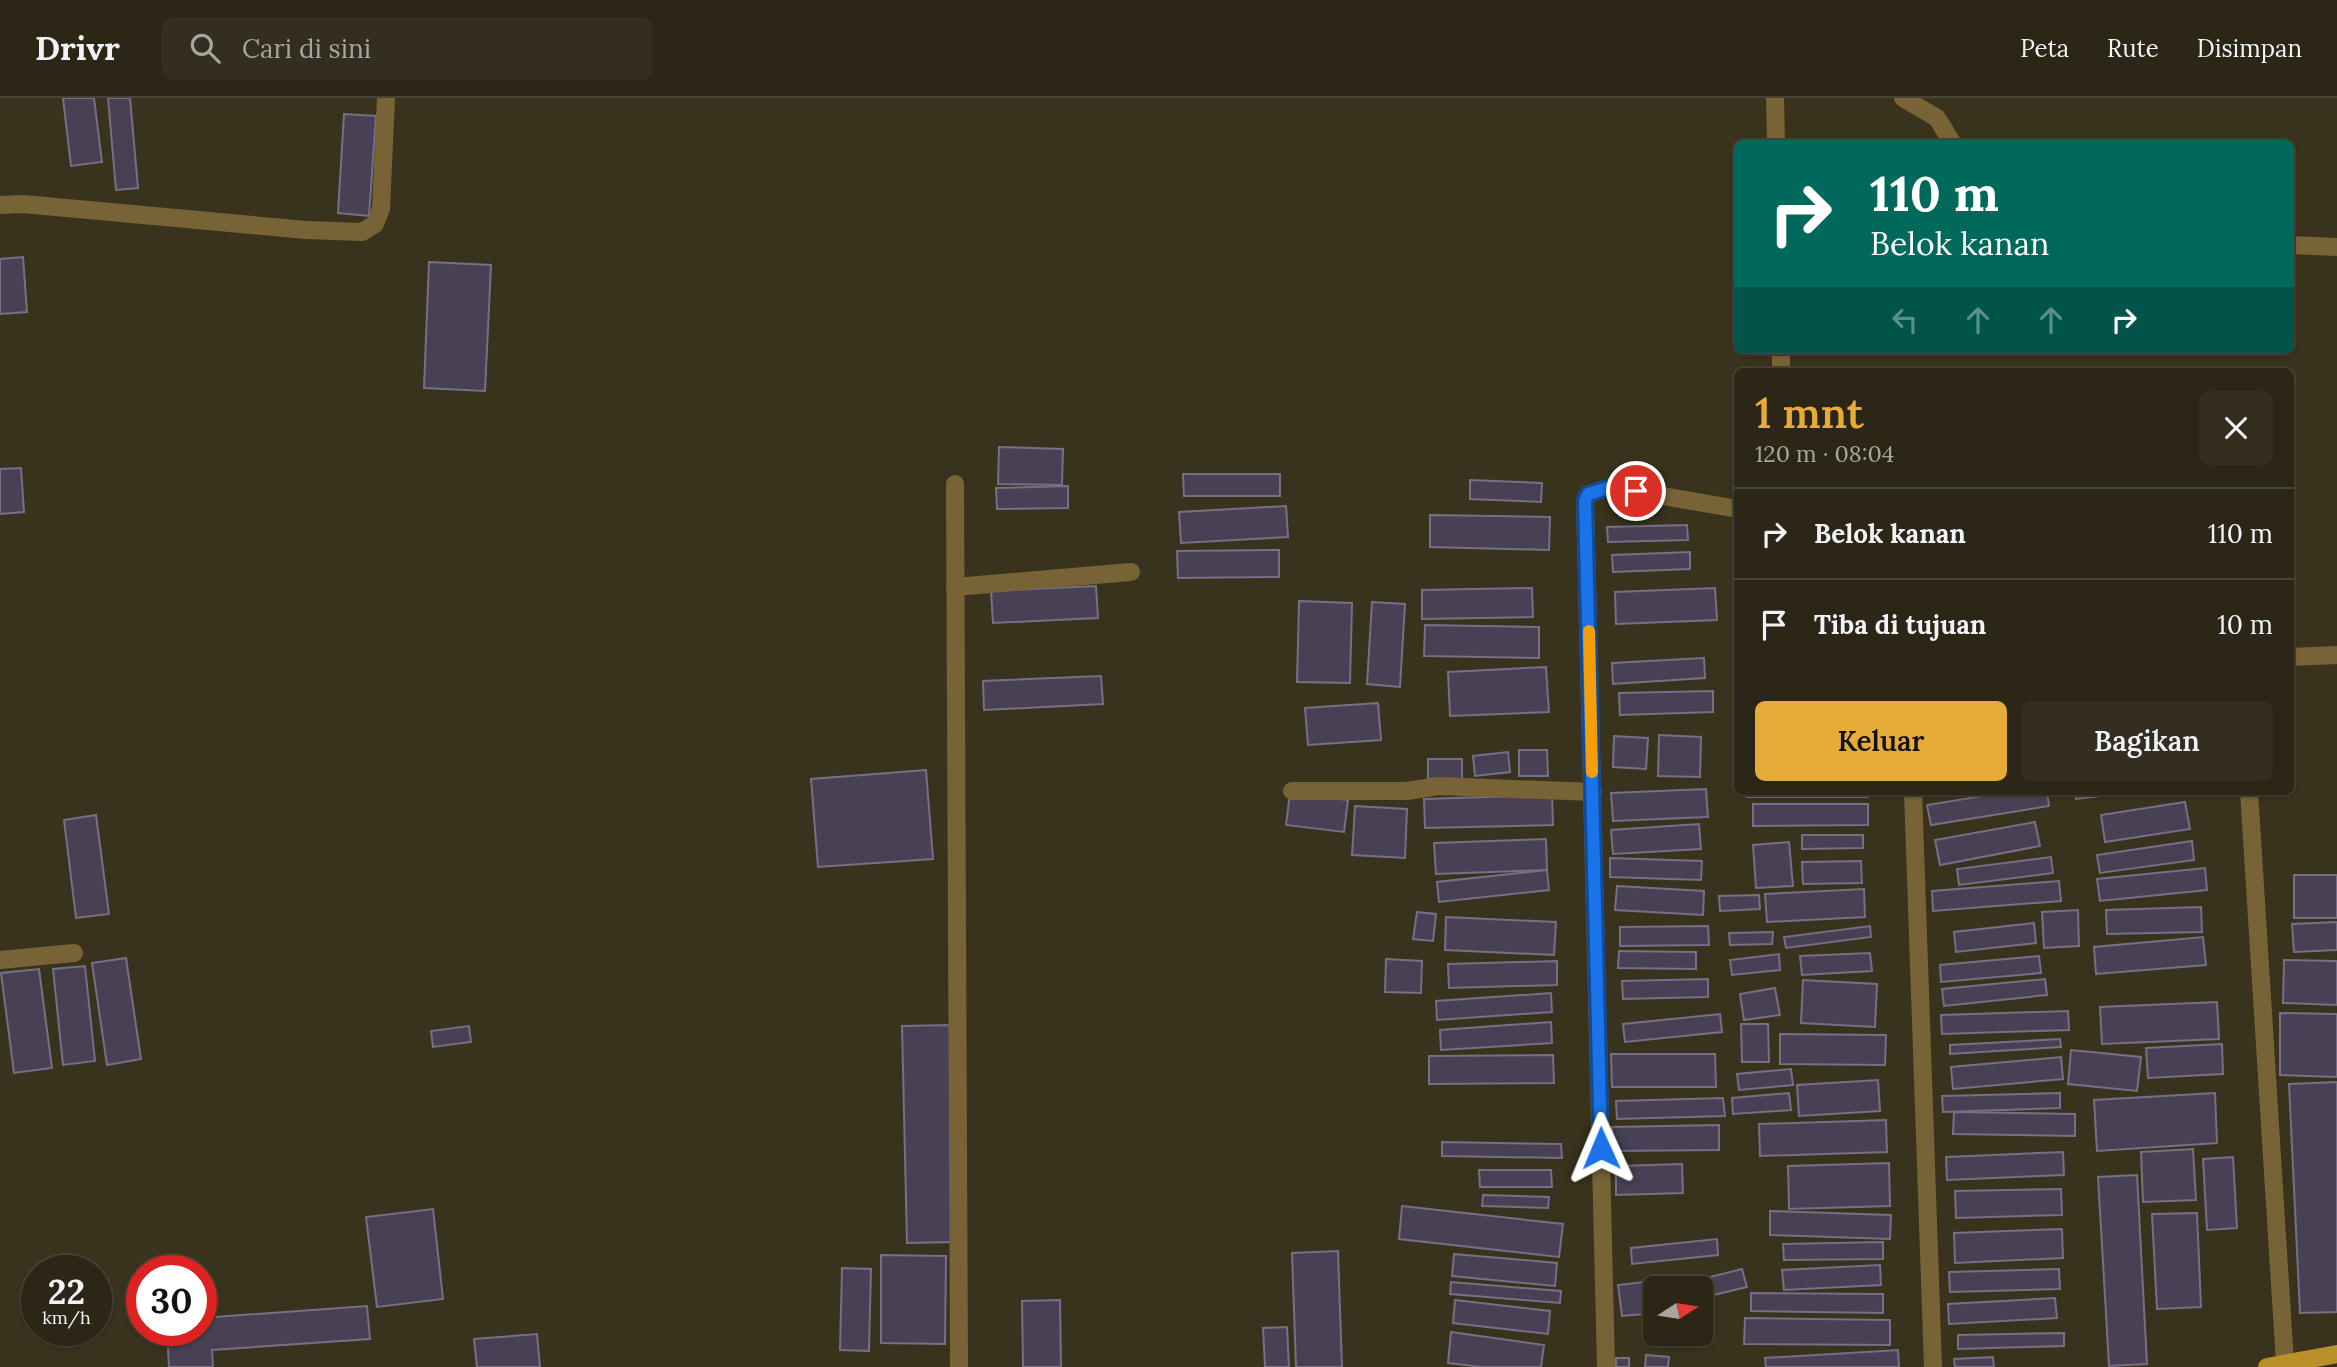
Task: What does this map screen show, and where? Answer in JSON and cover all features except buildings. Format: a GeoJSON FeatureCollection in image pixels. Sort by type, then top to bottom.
{"type":"FeatureCollection","features":[{"type":"Feature","properties":{"kind":"main road"},"geometry":{"type":"LineString","coordinates":[[2276,1365],[2337,1354]]}},
{"type":"Feature","properties":{"kind":"street"},"geometry":{"type":"LineString","coordinates":[[0,205],[23,204],[306,230],[362,232],[375,224],[381,209],[386,98]]}},
{"type":"Feature","properties":{"kind":"street"},"geometry":{"type":"LineString","coordinates":[[1775,98],[1776,140]]}},
{"type":"Feature","properties":{"kind":"street"},"geometry":{"type":"LineString","coordinates":[[1903,98],[1937,118],[1951,140]]}},
{"type":"Feature","properties":{"kind":"street"},"geometry":{"type":"LineString","coordinates":[[2294,245],[2337,247]]}},
{"type":"Feature","properties":{"kind":"street"},"geometry":{"type":"LineString","coordinates":[[955,484],[959,1367]]}},
{"type":"Feature","properties":{"kind":"street"},"geometry":{"type":"LineString","coordinates":[[1606,1367],[1585,501],[1588,494],[1611,487],[1734,508]]}},
{"type":"Feature","properties":{"kind":"street"},"geometry":{"type":"LineString","coordinates":[[955,587],[1131,572]]}},
{"type":"Feature","properties":{"kind":"street"},"geometry":{"type":"LineString","coordinates":[[2294,657],[2337,655]]}},
{"type":"Feature","properties":{"kind":"street"},"geometry":{"type":"LineString","coordinates":[[1292,791],[1407,791],[1438,786],[1593,792]]}},
{"type":"Feature","properties":{"kind":"street"},"geometry":{"type":"LineString","coordinates":[[1913,795],[1933,1367]]}},
{"type":"Feature","properties":{"kind":"street"},"geometry":{"type":"LineString","coordinates":[[2249,795],[2276,1365]]}},
{"type":"Feature","properties":{"kind":"street"},"geometry":{"type":"LineString","coordinates":[[0,960],[74,953]]}},
{"type":"Feature","properties":{"kind":"slow traffic"},"geometry":{"type":"LineString","coordinates":[[1589,631],[1592,772]]}},
{"type":"Feature","properties":{"kind":"route"},"geometry":{"type":"LineString","coordinates":[[1601,1148],[1585,501],[1588,494],[1611,487],[1636,491]]}}]}
